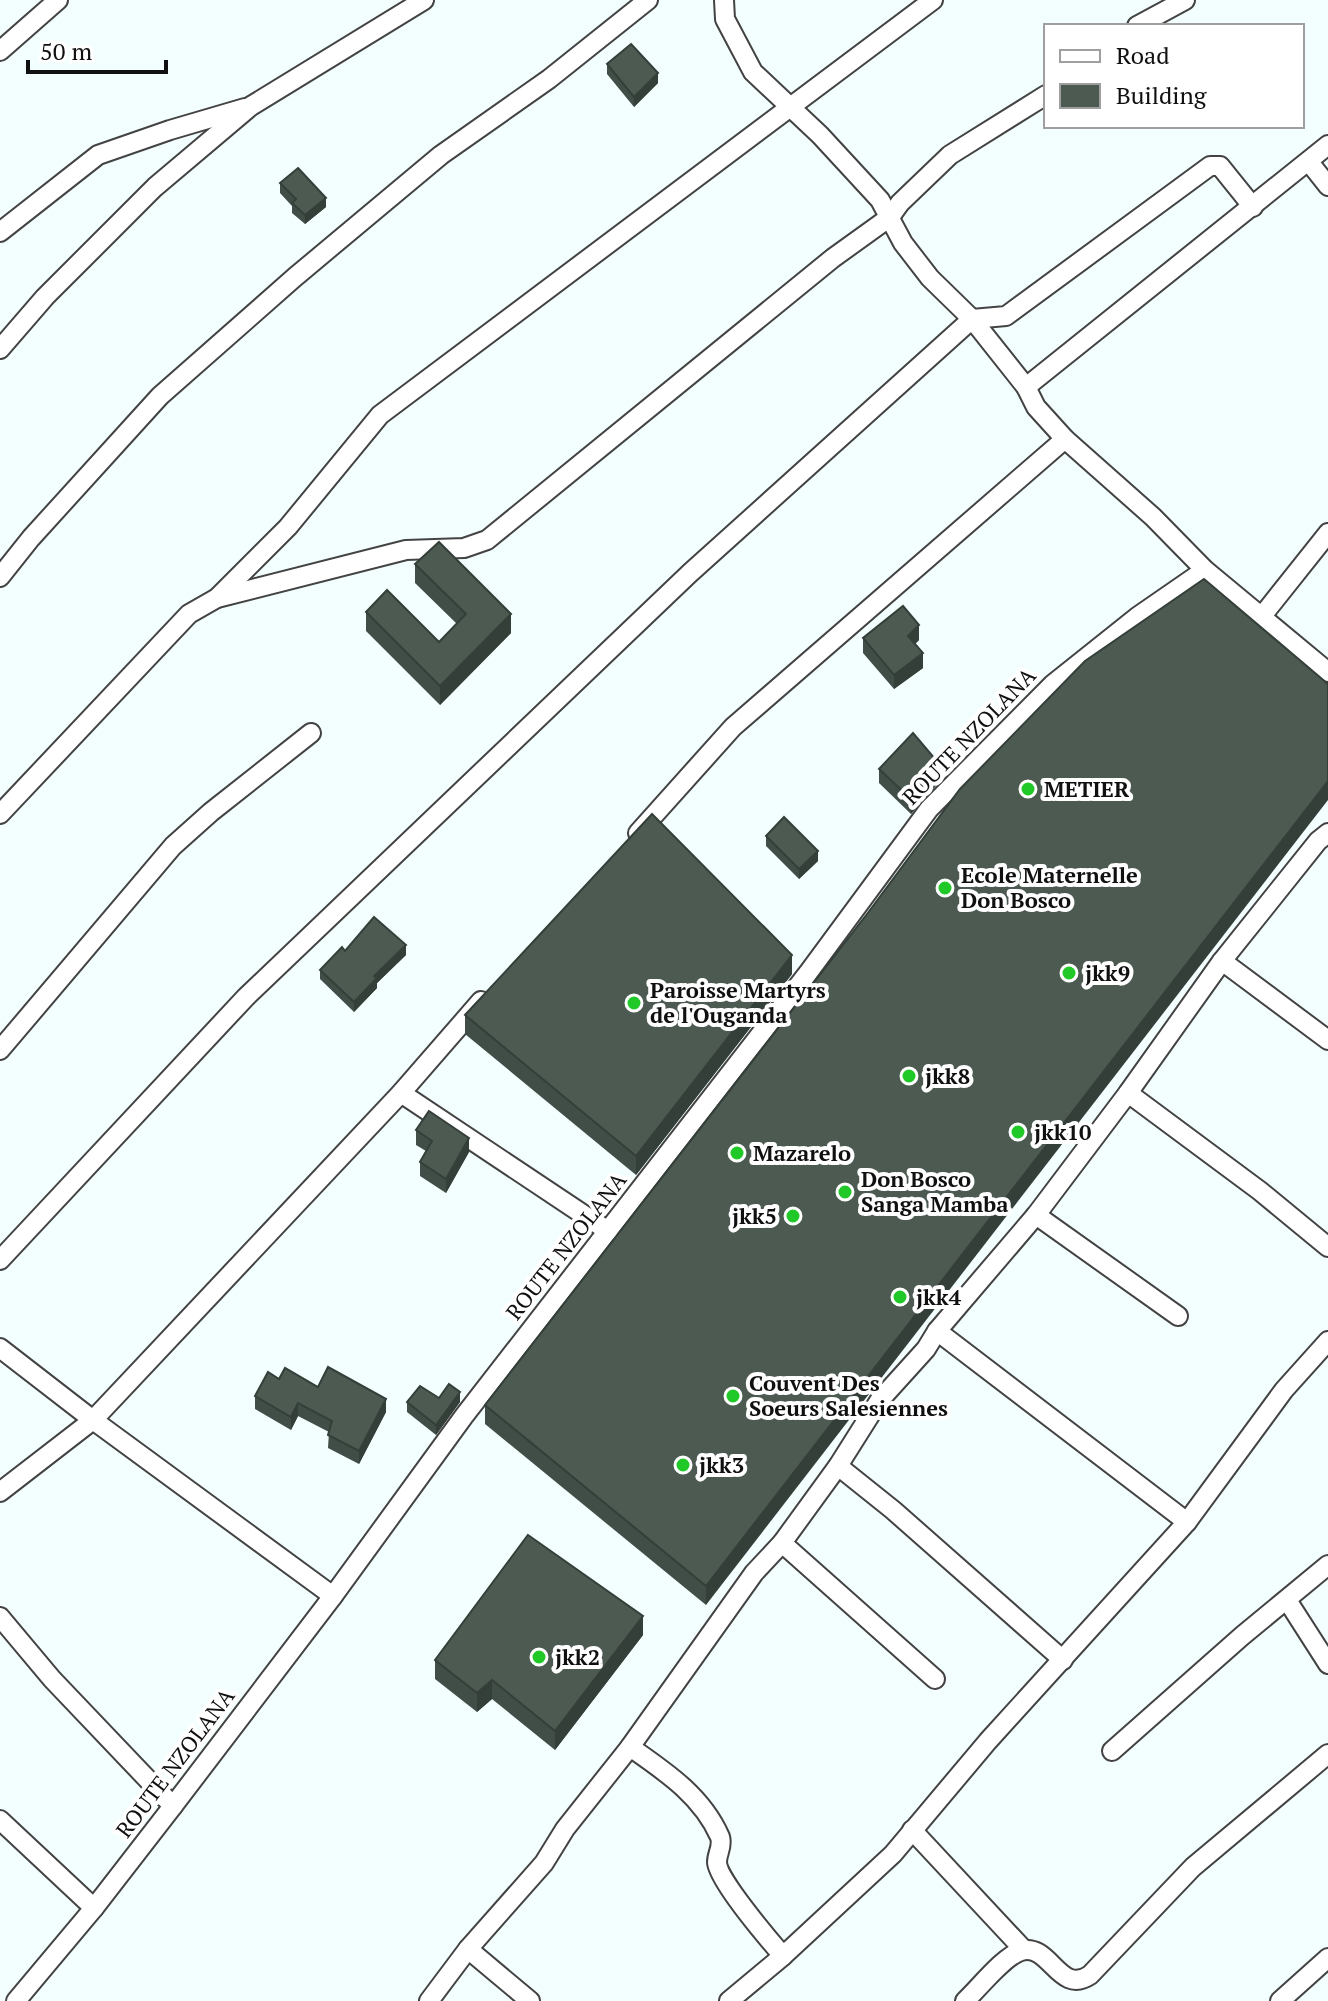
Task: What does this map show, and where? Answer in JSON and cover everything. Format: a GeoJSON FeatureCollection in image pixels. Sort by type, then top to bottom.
{"type":"FeatureCollection","features":[{"type":"Feature","properties":{"kind":"street"},"geometry":{"type":"LineString","coordinates":[[0,51],[58,0]]}},
{"type":"Feature","properties":{"kind":"street"},"geometry":{"type":"LineString","coordinates":[[0,349],[45,297],[155,187],[251,106],[424,0]]}},
{"type":"Feature","properties":{"kind":"street"},"geometry":{"type":"LineString","coordinates":[[0,577],[40,528],[160,396],[295,277],[441,155],[549,79],[648,0]]}},
{"type":"Feature","properties":{"kind":"street"},"geometry":{"type":"LineString","coordinates":[[724,0],[725,19],[753,72],[820,135],[880,200],[903,243],[930,278],[972,319],[1026,387],[1036,407],[1065,439],[1153,517],[1205,570],[1328,672]]}},
{"type":"Feature","properties":{"kind":"street"},"geometry":{"type":"LineString","coordinates":[[0,814],[165,636],[189,614],[217,598],[288,527],[380,415],[933,0]]}},
{"type":"Feature","properties":{"kind":"street"},"geometry":{"type":"LineString","coordinates":[[1141,24],[1185,0]]}},
{"type":"Feature","properties":{"kind":"street"},"geometry":{"type":"LineString","coordinates":[[217,598],[406,550],[464,548],[487,540],[833,258],[890,217],[900,203],[950,155],[1044,96]]}},
{"type":"Feature","properties":{"kind":"street"},"geometry":{"type":"LineString","coordinates":[[0,232],[98,155],[251,106]]}},
{"type":"Feature","properties":{"kind":"street"},"geometry":{"type":"LineString","coordinates":[[1026,387],[1328,145]]}},
{"type":"Feature","properties":{"kind":"street"},"geometry":{"type":"LineString","coordinates":[[1309,162],[1328,186]]}},
{"type":"Feature","properties":{"kind":"street"},"geometry":{"type":"LineString","coordinates":[[0,1260],[246,997],[690,573],[972,319],[1006,316],[1210,166],[1220,166],[1253,207]]}},
{"type":"Feature","properties":{"kind":"street"},"geometry":{"type":"LineString","coordinates":[[621,851],[658,822],[733,727],[1065,439]]}},
{"type":"Feature","properties":{"kind":"street"},"geometry":{"type":"LineString","coordinates":[[1262,616],[1328,533]]}},
{"type":"Feature","properties":{"kind":"street","name":"ROUTE NZOLANA"},"geometry":{"type":"LineString","coordinates":[[16,2001],[94,1908],[173,1806],[333,1596],[464,1416],[608,1231],[802,967],[929,809],[1053,684],[1137,617],[1205,570]]}},
{"type":"Feature","properties":{"kind":"street"},"geometry":{"type":"LineString","coordinates":[[0,1050],[173,846],[311,733]]}},
{"type":"Feature","properties":{"kind":"street"},"geometry":{"type":"LineString","coordinates":[[429,2001],[468,1949],[544,1863],[565,1829],[630,1747],[754,1573],[782,1543],[838,1466],[879,1401],[1036,1215],[1222,961],[1325,841]]}},
{"type":"Feature","properties":{"kind":"street"},"geometry":{"type":"LineString","coordinates":[[1222,961],[1328,1040]]}},
{"type":"Feature","properties":{"kind":"street"},"geometry":{"type":"LineString","coordinates":[[0,1492],[93,1420],[401,1093],[495,985]]}},
{"type":"Feature","properties":{"kind":"street"},"geometry":{"type":"LineString","coordinates":[[401,1093],[608,1231]]}},
{"type":"Feature","properties":{"kind":"street"},"geometry":{"type":"LineString","coordinates":[[1128,1093],[1260,1191],[1328,1247]]}},
{"type":"Feature","properties":{"kind":"street"},"geometry":{"type":"LineString","coordinates":[[1036,1215],[1178,1316]]}},
{"type":"Feature","properties":{"kind":"street"},"geometry":{"type":"LineString","coordinates":[[937,1331],[1187,1522]]}},
{"type":"Feature","properties":{"kind":"street"},"geometry":{"type":"LineString","coordinates":[[729,2001],[783,1956],[893,1854],[988,1741],[1187,1522],[1284,1390],[1328,1341]]}},
{"type":"Feature","properties":{"kind":"street"},"geometry":{"type":"LineString","coordinates":[[0,1348],[333,1596]]}},
{"type":"Feature","properties":{"kind":"street"},"geometry":{"type":"LineString","coordinates":[[838,1466],[893,1510],[1063,1660]]}},
{"type":"Feature","properties":{"kind":"street"},"geometry":{"type":"LineString","coordinates":[[782,1543],[935,1679]]}},
{"type":"Feature","properties":{"kind":"street"},"geometry":{"type":"LineString","coordinates":[[1112,1751],[1328,1565]]}},
{"type":"Feature","properties":{"kind":"street"},"geometry":{"type":"LineString","coordinates":[[1287,1600],[1328,1664]]}},
{"type":"Feature","properties":{"kind":"street"},"geometry":{"type":"LineString","coordinates":[[0,1617],[52,1679],[173,1806]]}},
{"type":"Feature","properties":{"kind":"street"},"geometry":{"type":"LineString","coordinates":[[630,1747],[698,1800],[720,1837],[722,1844],[717,1861],[720,1872],[751,1918],[783,1956]]}},
{"type":"Feature","properties":{"kind":"street"},"geometry":{"type":"LineString","coordinates":[[965,2001],[1012,1955],[1024,1950],[1032,1950],[1043,1957],[1070,1980],[1085,1979],[1193,1867],[1328,1754]]}},
{"type":"Feature","properties":{"kind":"street"},"geometry":{"type":"LineString","coordinates":[[0,1820],[94,1908]]}},
{"type":"Feature","properties":{"kind":"street"},"geometry":{"type":"LineString","coordinates":[[912,1830],[1024,1950]]}},
{"type":"Feature","properties":{"kind":"street"},"geometry":{"type":"LineString","coordinates":[[468,1949],[530,2001]]}},
{"type":"Feature","properties":{"kind":"street"},"geometry":{"type":"LineString","coordinates":[[1280,2001],[1328,1958]]}},
{"type":"Feature","properties":{"kind":"building"},"geometry":{"type":"Polygon","coordinates":[[[631,44],[658,73],[634,97],[607,64],[631,44]]]}},
{"type":"Feature","properties":{"kind":"building"},"geometry":{"type":"Polygon","coordinates":[[[298,168],[326,198],[305,215],[292,203],[296,199],[280,183],[298,168]]]}},
{"type":"Feature","properties":{"kind":"building"},"geometry":{"type":"Polygon","coordinates":[[[439,542],[511,614],[440,686],[366,612],[387,590],[439,642],[466,614],[415,564],[439,542]]]}},
{"type":"Feature","properties":{"kind":"building","name":"Don Bosco Sanga Mamba"},"geometry":{"type":"Polygon","coordinates":[[[1204,579],[1328,684],[1328,781],[706,1586],[485,1405],[867,914],[960,789],[1085,661],[1204,579]]]}},
{"type":"Feature","properties":{"kind":"building"},"geometry":{"type":"Polygon","coordinates":[[[903,606],[919,625],[908,636],[923,653],[894,675],[863,638],[903,606]]]}},
{"type":"Feature","properties":{"kind":"building"},"geometry":{"type":"Polygon","coordinates":[[[913,733],[941,766],[911,799],[879,769],[913,733]]]}},
{"type":"Feature","properties":{"kind":"building","name":"Paroisse Martyrs de l'Ouganda"},"geometry":{"type":"Polygon","coordinates":[[[652,814],[792,955],[636,1156],[465,1015],[652,814]]]}},
{"type":"Feature","properties":{"kind":"building"},"geometry":{"type":"Polygon","coordinates":[[[784,817],[818,851],[799,869],[766,836],[784,817]]]}},
{"type":"Feature","properties":{"kind":"building"},"geometry":{"type":"Polygon","coordinates":[[[374,917],[406,945],[374,976],[377,978],[354,1002],[320,970],[342,947],[345,951],[374,917]]]}},
{"type":"Feature","properties":{"kind":"building"},"geometry":{"type":"Polygon","coordinates":[[[429,1111],[469,1138],[446,1179],[420,1162],[432,1141],[416,1130],[429,1111]]]}},
{"type":"Feature","properties":{"kind":"building"},"geometry":{"type":"Polygon","coordinates":[[[328,1367],[386,1399],[359,1451],[328,1435],[332,1421],[298,1403],[291,1417],[255,1396],[268,1372],[279,1379],[285,1368],[318,1387],[328,1367]]]}},
{"type":"Feature","properties":{"kind":"building"},"geometry":{"type":"Polygon","coordinates":[[[449,1384],[460,1392],[436,1425],[407,1402],[420,1386],[439,1398],[449,1384]]]}},
{"type":"Feature","properties":{"kind":"building","name":"jkk2"},"geometry":{"type":"Polygon","coordinates":[[[528,1535],[643,1616],[555,1731],[492,1680],[477,1693],[435,1660],[528,1535]]]}},
{"type":"Feature","properties":{"kind":"place","name":"METIER"},"geometry":{"type":"Point","coordinates":[1028,789]}},
{"type":"Feature","properties":{"kind":"place","name":"Ecole Maternelle Don Bosco"},"geometry":{"type":"Point","coordinates":[945,888]}},
{"type":"Feature","properties":{"kind":"place","name":"jkk9"},"geometry":{"type":"Point","coordinates":[1069,973]}},
{"type":"Feature","properties":{"kind":"place","name":"Paroisse Martyrs de l'Ouganda"},"geometry":{"type":"Point","coordinates":[634,1003]}},
{"type":"Feature","properties":{"kind":"place","name":"jkk8"},"geometry":{"type":"Point","coordinates":[909,1076]}},
{"type":"Feature","properties":{"kind":"place","name":"jkk10"},"geometry":{"type":"Point","coordinates":[1018,1132]}},
{"type":"Feature","properties":{"kind":"place","name":"Mazarelo"},"geometry":{"type":"Point","coordinates":[737,1153]}},
{"type":"Feature","properties":{"kind":"place","name":"Don Bosco Sanga Mamba"},"geometry":{"type":"Point","coordinates":[845,1192]}},
{"type":"Feature","properties":{"kind":"place","name":"jkk5"},"geometry":{"type":"Point","coordinates":[793,1216]}},
{"type":"Feature","properties":{"kind":"place","name":"jkk4"},"geometry":{"type":"Point","coordinates":[900,1297]}},
{"type":"Feature","properties":{"kind":"place","name":"Couvent Des Soeurs Salesiennes"},"geometry":{"type":"Point","coordinates":[733,1396]}},
{"type":"Feature","properties":{"kind":"place","name":"jkk3"},"geometry":{"type":"Point","coordinates":[683,1465]}},
{"type":"Feature","properties":{"kind":"place","name":"jkk2"},"geometry":{"type":"Point","coordinates":[539,1657]}}]}
